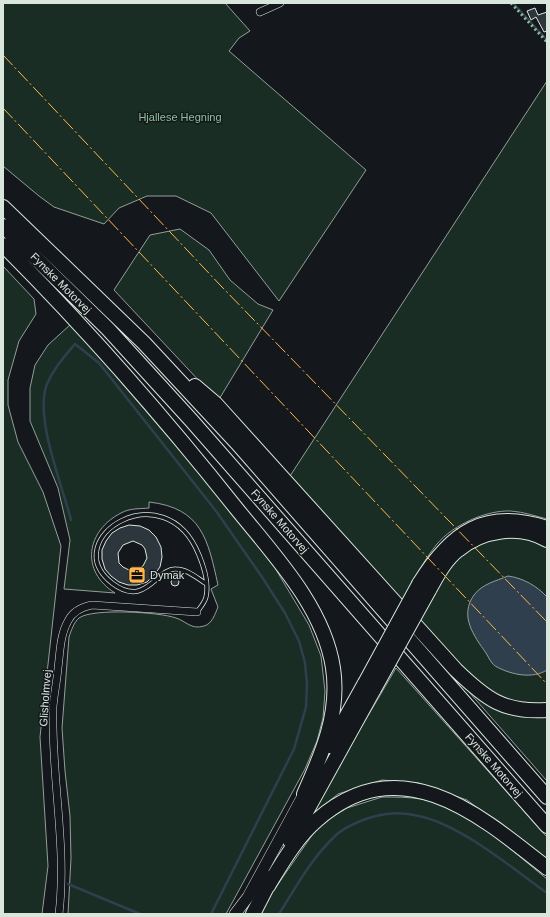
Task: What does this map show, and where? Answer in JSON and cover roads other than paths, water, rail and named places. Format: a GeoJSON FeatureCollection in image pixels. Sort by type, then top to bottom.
{"type":"FeatureCollection","features":[{"type":"Feature","properties":{"kind":"highway","name":"Fynske Motorvej"},"geometry":{"type":"LineString","coordinates":[[3,207],[144,343],[237,442],[547,797]]}},
{"type":"Feature","properties":{"kind":"highway","name":"Fynske Motorvej"},"geometry":{"type":"LineString","coordinates":[[3,226],[108,329],[186,414],[547,826]]}},
{"type":"Feature","properties":{"kind":"highway"},"geometry":{"type":"LineString","coordinates":[[3,245],[62,304],[177,434],[280,562],[313,610],[328,644],[333,668],[335,697],[331,723],[323,751],[304,794]]}},
{"type":"Feature","properties":{"kind":"highway"},"geometry":{"type":"LineString","coordinates":[[144,343],[214,403],[474,687],[488,698],[517,710],[547,710]]}},
{"type":"Feature","properties":{"kind":"highway"},"geometry":{"type":"LineString","coordinates":[[253,914],[370,686],[424,587],[434,559],[450,543],[467,531],[486,524],[507,520],[529,522],[547,528]]}},
{"type":"Feature","properties":{"kind":"highway"},"geometry":{"type":"LineString","coordinates":[[424,587],[457,550],[472,541],[490,534],[508,530],[541,537],[547,540]]}},
{"type":"Feature","properties":{"kind":"highway"},"geometry":{"type":"LineString","coordinates":[[304,794],[370,686]]}},
{"type":"Feature","properties":{"kind":"highway"},"geometry":{"type":"LineString","coordinates":[[268,886],[295,843],[316,821],[338,804],[359,794],[400,788],[431,793],[455,803],[480,818],[547,868]]}},
{"type":"Feature","properties":{"kind":"street"},"geometry":{"type":"LineString","coordinates":[[260,12],[280,3]]}},
{"type":"Feature","properties":{"kind":"street","name":"Glisholmvej"},"geometry":{"type":"LineString","coordinates":[[59,914],[61,844],[54,762],[53,706],[63,632],[68,620],[78,609],[92,605],[197,612]]}},
{"type":"Feature","properties":{"kind":"street"},"geometry":{"type":"LineString","coordinates":[[239,914],[304,794]]}},
{"type":"Feature","properties":{"kind":"street"},"geometry":{"type":"LineString","coordinates":[[236,914],[248,897]]}},
{"type":"Feature","properties":{"kind":"lane"},"geometry":{"type":"LineString","coordinates":[[197,612],[206,597],[205,584],[203,563],[195,543],[186,531],[172,521],[156,516],[140,514],[122,518],[106,532],[98,543],[98,563],[101,569],[109,580],[122,588],[132,590],[146,589],[170,569],[177,569],[191,574],[205,584]]}},
{"type":"Feature","properties":{"kind":"water"},"geometry":{"type":"Polygon","coordinates":[[[508,576],[529,583],[539,589],[547,597],[547,670],[541,673],[522,675],[503,670],[495,666],[477,640],[470,626],[468,611],[470,603],[477,591],[485,585],[508,576]]]}},
{"type":"Feature","properties":{"kind":"waterway"},"geometry":{"type":"LineString","coordinates":[[513,3],[547,40]]}},
{"type":"Feature","properties":{"kind":"waterway"},"geometry":{"type":"LineString","coordinates":[[71,520],[51,451],[44,414],[44,398],[47,384],[53,373],[75,344],[99,363],[216,511],[285,613],[299,641],[305,663],[307,684],[306,707],[294,749],[211,914]]}},
{"type":"Feature","properties":{"kind":"waterway"},"geometry":{"type":"LineString","coordinates":[[279,914],[311,864],[337,834],[347,827],[363,820],[391,814],[412,814],[452,828],[486,848],[547,893]]}},
{"type":"Feature","properties":{"kind":"waterway"},"geometry":{"type":"LineString","coordinates":[[68,884],[140,914]]}},
{"type":"Feature","properties":{"kind":"place","name":"Dymak"},"geometry":{"type":"Point","coordinates":[137,575]}},
{"type":"Feature","properties":{"kind":"park label","name":"Hjallese Hegning"},"geometry":{"type":"Point","coordinates":[180,117]}}]}
